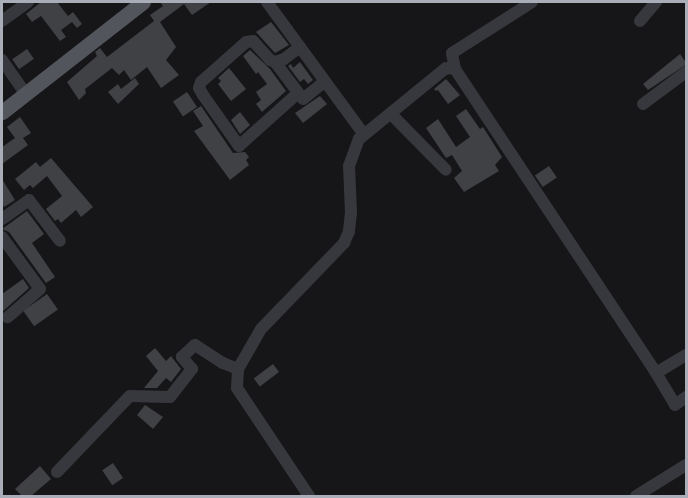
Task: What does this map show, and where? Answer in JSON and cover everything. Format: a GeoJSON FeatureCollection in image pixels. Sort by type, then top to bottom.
{"type":"FeatureCollection","features":[{"type":"Feature","properties":{"kind":"main road"},"geometry":{"type":"LineString","coordinates":[[2,112],[143,2]]}},
{"type":"Feature","properties":{"kind":"street"},"geometry":{"type":"LineString","coordinates":[[2,21],[27,2]]}},
{"type":"Feature","properties":{"kind":"street"},"geometry":{"type":"LineString","coordinates":[[267,2],[363,133]]}},
{"type":"Feature","properties":{"kind":"street"},"geometry":{"type":"LineString","coordinates":[[532,2],[452,53],[455,69],[675,405],[687,398]]}},
{"type":"Feature","properties":{"kind":"street"},"geometry":{"type":"LineString","coordinates":[[640,21],[656,2]]}},
{"type":"Feature","properties":{"kind":"street"},"geometry":{"type":"LineString","coordinates":[[275,62],[298,93],[239,146],[203,95],[199,87],[201,82],[246,42],[253,41],[270,60],[275,62],[284,59],[300,47]]}},
{"type":"Feature","properties":{"kind":"street"},"geometry":{"type":"LineString","coordinates":[[2,60],[25,93]]}},
{"type":"Feature","properties":{"kind":"street"},"geometry":{"type":"LineString","coordinates":[[309,496],[237,388],[238,369],[261,328],[344,243],[349,231],[351,213],[350,166],[363,133],[391,114],[446,68],[455,69]]}},
{"type":"Feature","properties":{"kind":"street"},"geometry":{"type":"LineString","coordinates":[[643,104],[687,72]]}},
{"type":"Feature","properties":{"kind":"street"},"geometry":{"type":"LineString","coordinates":[[303,99],[325,81]]}},
{"type":"Feature","properties":{"kind":"street"},"geometry":{"type":"LineString","coordinates":[[391,114],[446,170]]}},
{"type":"Feature","properties":{"kind":"street"},"geometry":{"type":"LineString","coordinates":[[2,219],[29,200],[60,240]]}},
{"type":"Feature","properties":{"kind":"street"},"geometry":{"type":"LineString","coordinates":[[2,237],[40,289],[8,317]]}},
{"type":"Feature","properties":{"kind":"street"},"geometry":{"type":"LineString","coordinates":[[57,472],[130,396],[170,398],[192,369],[182,357],[195,345],[223,363],[238,369]]}},
{"type":"Feature","properties":{"kind":"street"},"geometry":{"type":"LineString","coordinates":[[656,373],[687,355]]}},
{"type":"Feature","properties":{"kind":"street"},"geometry":{"type":"LineString","coordinates":[[636,496],[687,465]]}},
{"type":"Feature","properties":{"kind":"building"},"geometry":{"type":"Polygon","coordinates":[[[41,2],[57,2],[68,16],[73,12],[82,24],[77,28],[72,22],[61,30],[66,37],[60,41],[41,16],[32,22],[26,14],[41,2]]]}},
{"type":"Feature","properties":{"kind":"building"},"geometry":{"type":"Polygon","coordinates":[[[160,2],[211,2],[192,15],[184,4],[160,22],[176,47],[166,60],[179,75],[161,88],[147,67],[131,80],[124,70],[119,75],[112,68],[85,89],[86,93],[79,100],[67,82],[97,56],[95,52],[100,48],[107,57],[154,21],[150,15],[163,6],[160,2]]]}},
{"type":"Feature","properties":{"kind":"building"},"geometry":{"type":"Polygon","coordinates":[[[271,22],[289,45],[275,53],[256,32],[271,22]]]}},
{"type":"Feature","properties":{"kind":"building"},"geometry":{"type":"Polygon","coordinates":[[[27,49],[34,59],[19,69],[12,59],[27,49]]]}},
{"type":"Feature","properties":{"kind":"building"},"geometry":{"type":"Polygon","coordinates":[[[250,50],[270,69],[286,91],[262,112],[256,104],[261,100],[256,92],[267,84],[258,72],[256,74],[243,56],[250,50]]]}},
{"type":"Feature","properties":{"kind":"building"},"geometry":{"type":"Polygon","coordinates":[[[680,54],[687,64],[648,90],[643,84],[680,54]]]}},
{"type":"Feature","properties":{"kind":"building"},"geometry":{"type":"Polygon","coordinates":[[[300,62],[313,80],[308,84],[304,79],[300,82],[288,66],[291,64],[293,68],[300,62]]]}},
{"type":"Feature","properties":{"kind":"building"},"geometry":{"type":"Polygon","coordinates":[[[229,68],[246,89],[231,101],[218,84],[221,81],[218,78],[229,68]]]}},
{"type":"Feature","properties":{"kind":"building"},"geometry":{"type":"Polygon","coordinates":[[[135,78],[139,84],[118,104],[108,92],[118,84],[121,89],[135,78]]]}},
{"type":"Feature","properties":{"kind":"building"},"geometry":{"type":"Polygon","coordinates":[[[446,79],[460,95],[448,104],[438,90],[434,89],[446,79]]]}},
{"type":"Feature","properties":{"kind":"building"},"geometry":{"type":"Polygon","coordinates":[[[187,92],[197,107],[183,116],[173,102],[187,92]]]}},
{"type":"Feature","properties":{"kind":"building"},"geometry":{"type":"Polygon","coordinates":[[[320,96],[327,104],[303,123],[295,113],[320,96]]]}},
{"type":"Feature","properties":{"kind":"building"},"geometry":{"type":"Polygon","coordinates":[[[201,106],[233,153],[245,152],[249,157],[246,160],[249,165],[230,180],[194,131],[203,126],[193,111],[201,106]]]}},
{"type":"Feature","properties":{"kind":"building"},"geometry":{"type":"Polygon","coordinates":[[[466,109],[480,129],[483,127],[502,157],[495,165],[499,171],[464,192],[454,178],[462,171],[452,155],[446,158],[426,128],[438,119],[456,147],[470,137],[456,116],[466,109]]]}},
{"type":"Feature","properties":{"kind":"building"},"geometry":{"type":"Polygon","coordinates":[[[240,112],[250,125],[240,134],[231,120],[240,112]]]}},
{"type":"Feature","properties":{"kind":"building"},"geometry":{"type":"Polygon","coordinates":[[[20,117],[31,133],[23,138],[28,145],[2,164],[2,147],[15,138],[7,127],[20,117]]]}},
{"type":"Feature","properties":{"kind":"building"},"geometry":{"type":"Polygon","coordinates":[[[51,158],[93,207],[81,217],[76,210],[61,223],[58,219],[55,221],[46,209],[62,196],[47,176],[33,188],[30,185],[24,190],[15,179],[36,162],[40,167],[51,158]]]}},
{"type":"Feature","properties":{"kind":"building"},"geometry":{"type":"Polygon","coordinates":[[[549,166],[557,178],[543,187],[535,176],[549,166]]]}},
{"type":"Feature","properties":{"kind":"building"},"geometry":{"type":"Polygon","coordinates":[[[2,179],[15,200],[4,207],[2,203],[2,179]]]}},
{"type":"Feature","properties":{"kind":"building"},"geometry":{"type":"Polygon","coordinates":[[[27,211],[44,234],[32,243],[55,277],[46,283],[9,232],[2,229],[27,211]]]}},
{"type":"Feature","properties":{"kind":"building"},"geometry":{"type":"Polygon","coordinates":[[[23,279],[29,288],[2,312],[2,294],[23,279]]]}},
{"type":"Feature","properties":{"kind":"building"},"geometry":{"type":"Polygon","coordinates":[[[47,294],[58,310],[34,326],[23,311],[47,294]]]}},
{"type":"Feature","properties":{"kind":"building"},"geometry":{"type":"Polygon","coordinates":[[[155,348],[166,361],[171,356],[181,369],[171,382],[166,378],[157,388],[144,388],[158,371],[146,356],[155,348]]]}},
{"type":"Feature","properties":{"kind":"building"},"geometry":{"type":"Polygon","coordinates":[[[273,364],[279,372],[260,386],[254,378],[273,364]]]}},
{"type":"Feature","properties":{"kind":"building"},"geometry":{"type":"Polygon","coordinates":[[[145,405],[163,417],[153,429],[137,415],[145,405]]]}},
{"type":"Feature","properties":{"kind":"building"},"geometry":{"type":"Polygon","coordinates":[[[113,463],[123,478],[112,485],[102,470],[113,463]]]}},
{"type":"Feature","properties":{"kind":"building"},"geometry":{"type":"Polygon","coordinates":[[[40,466],[51,479],[31,496],[22,496],[15,489],[40,466]]]}}]}
